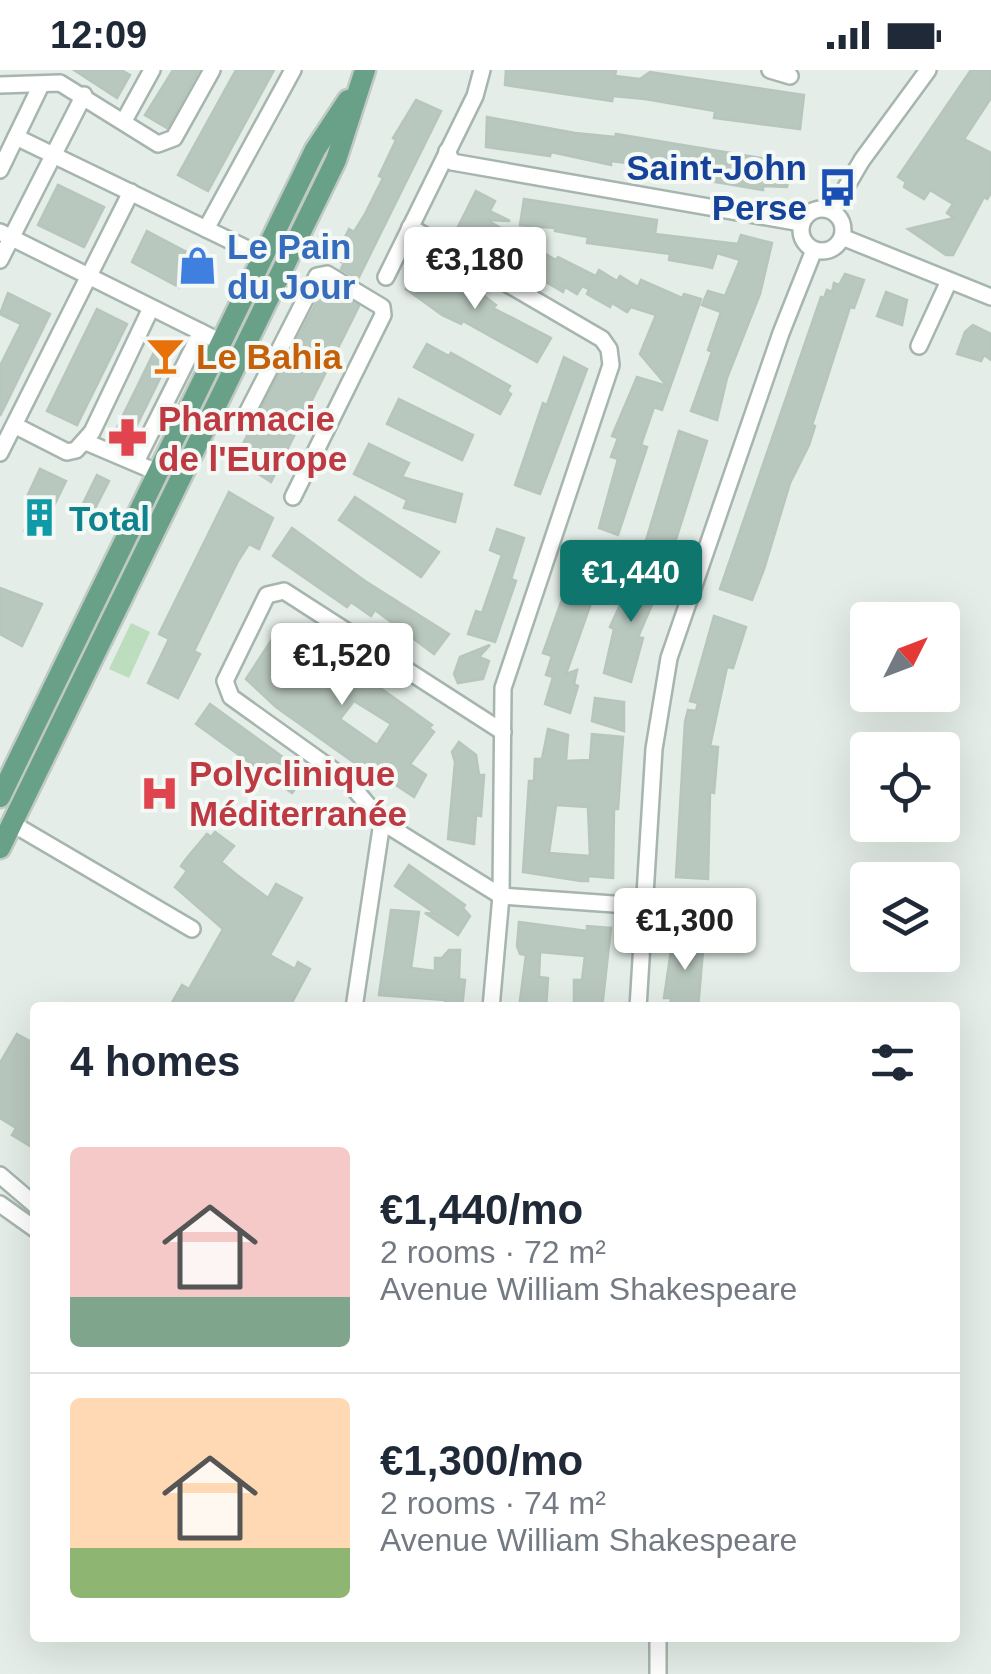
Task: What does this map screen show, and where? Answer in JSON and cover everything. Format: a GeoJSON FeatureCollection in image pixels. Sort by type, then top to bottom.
{"type":"FeatureCollection","features":[{"type":"Feature","properties":{"kind":"main road"},"geometry":{"type":"LineString","coordinates":[[0,797],[316,150],[364,74]]}},
{"type":"Feature","properties":{"kind":"main road"},"geometry":{"type":"LineString","coordinates":[[0,848],[336,160],[364,74]]}},
{"type":"Feature","properties":{"kind":"street"},"geometry":{"type":"LineString","coordinates":[[125,119],[152,70]]}},
{"type":"Feature","properties":{"kind":"street"},"geometry":{"type":"LineString","coordinates":[[0,85],[60,83],[125,119],[158,144],[174,138],[212,70]]}},
{"type":"Feature","properties":{"kind":"street"},"geometry":{"type":"LineString","coordinates":[[206,229],[292,70]]}},
{"type":"Feature","properties":{"kind":"street"},"geometry":{"type":"LineString","coordinates":[[386,278],[475,96],[482,70]]}},
{"type":"Feature","properties":{"kind":"street"},"geometry":{"type":"LineString","coordinates":[[770,70],[790,76]]}},
{"type":"Feature","properties":{"kind":"street"},"geometry":{"type":"LineString","coordinates":[[832,211],[862,160],[928,70]]}},
{"type":"Feature","properties":{"kind":"street"},"geometry":{"type":"LineString","coordinates":[[2,161],[42,85]]}},
{"type":"Feature","properties":{"kind":"street"},"geometry":{"type":"LineString","coordinates":[[0,260],[6,235],[84,95]]}},
{"type":"Feature","properties":{"kind":"street"},"geometry":{"type":"LineString","coordinates":[[16,137],[264,257]]}},
{"type":"Feature","properties":{"kind":"street"},"geometry":{"type":"LineString","coordinates":[[447,150],[452,162],[802,223]]}},
{"type":"Feature","properties":{"kind":"street"},"geometry":{"type":"LineString","coordinates":[[0,453],[130,192]]}},
{"type":"Feature","properties":{"kind":"street"},"geometry":{"type":"LineString","coordinates":[[812,210],[832,211],[841,220],[842,237],[831,249],[814,250],[802,239],[802,223],[812,210]]}},
{"type":"Feature","properties":{"kind":"street"},"geometry":{"type":"LineString","coordinates":[[410,228],[602,339],[611,364],[503,688],[501,896],[492,1002]]}},
{"type":"Feature","properties":{"kind":"street"},"geometry":{"type":"LineString","coordinates":[[6,235],[221,342]]}},
{"type":"Feature","properties":{"kind":"street"},"geometry":{"type":"LineString","coordinates":[[842,237],[991,297]]}},
{"type":"Feature","properties":{"kind":"street"},"geometry":{"type":"LineString","coordinates":[[638,1002],[654,749],[669,658],[814,250]]}},
{"type":"Feature","properties":{"kind":"street"},"geometry":{"type":"LineString","coordinates":[[245,418],[317,276],[326,274],[376,302],[383,315],[293,497]]}},
{"type":"Feature","properties":{"kind":"street"},"geometry":{"type":"LineString","coordinates":[[919,346],[949,280]]}},
{"type":"Feature","properties":{"kind":"street"},"geometry":{"type":"LineString","coordinates":[[16,426],[66,452],[86,442],[151,308]]}},
{"type":"Feature","properties":{"kind":"street"},"geometry":{"type":"LineString","coordinates":[[136,462],[201,332]]}},
{"type":"Feature","properties":{"kind":"street"},"geometry":{"type":"LineString","coordinates":[[86,442],[159,472]]}},
{"type":"Feature","properties":{"kind":"street"},"geometry":{"type":"LineString","coordinates":[[503,732],[284,591],[266,595],[225,680],[231,697],[347,780],[382,822],[501,896],[712,911]]}},
{"type":"Feature","properties":{"kind":"street"},"geometry":{"type":"LineString","coordinates":[[355,1002],[382,822]]}},
{"type":"Feature","properties":{"kind":"street"},"geometry":{"type":"LineString","coordinates":[[13,824],[192,929]]}},
{"type":"Feature","properties":{"kind":"street"},"geometry":{"type":"LineString","coordinates":[[0,1174],[30,1201]]}},
{"type":"Feature","properties":{"kind":"street"},"geometry":{"type":"LineString","coordinates":[[0,1204],[30,1225]]}},
{"type":"Feature","properties":{"kind":"street"},"geometry":{"type":"LineString","coordinates":[[658,1642],[658,1674]]}},
{"type":"Feature","properties":{"kind":"green space"},"geometry":{"type":"Polygon","coordinates":[[[131,623],[150,632],[129,678],[109,669],[131,623]]]}},
{"type":"Feature","properties":{"kind":"building"},"geometry":{"type":"Polygon","coordinates":[[[74,70],[121,70],[130,75],[117,98],[74,70]]]}},
{"type":"Feature","properties":{"kind":"building"},"geometry":{"type":"Polygon","coordinates":[[[173,70],[199,70],[167,128],[145,115],[173,70]]]}},
{"type":"Feature","properties":{"kind":"building"},"geometry":{"type":"Polygon","coordinates":[[[236,70],[274,70],[208,191],[178,175],[236,70]]]}},
{"type":"Feature","properties":{"kind":"building"},"geometry":{"type":"Polygon","coordinates":[[[506,70],[616,70],[615,76],[640,79],[650,72],[804,95],[800,129],[714,118],[715,111],[645,99],[613,96],[612,101],[505,85],[506,70]]]}},
{"type":"Feature","properties":{"kind":"building"},"geometry":{"type":"Polygon","coordinates":[[[971,70],[991,70],[991,98],[964,139],[991,153],[991,193],[987,199],[984,197],[953,255],[946,255],[908,229],[954,218],[947,213],[953,204],[930,190],[924,199],[904,187],[906,182],[898,177],[971,70]]]}},
{"type":"Feature","properties":{"kind":"building"},"geometry":{"type":"Polygon","coordinates":[[[416,100],[441,111],[358,279],[341,269],[344,263],[336,260],[336,255],[349,229],[354,232],[365,214],[383,178],[379,176],[396,140],[393,138],[416,100]]]}},
{"type":"Feature","properties":{"kind":"building"},"geometry":{"type":"Polygon","coordinates":[[[487,117],[791,163],[787,187],[763,186],[763,190],[674,175],[675,170],[658,167],[611,161],[611,165],[551,152],[550,156],[486,147],[487,117]]]}},
{"type":"Feature","properties":{"kind":"building"},"geometry":{"type":"Polygon","coordinates":[[[58,185],[104,207],[84,247],[38,225],[58,185]]]}},
{"type":"Feature","properties":{"kind":"building"},"geometry":{"type":"Polygon","coordinates":[[[476,191],[495,201],[490,211],[510,221],[487,220],[556,260],[558,257],[596,276],[599,270],[638,287],[641,280],[682,298],[684,294],[701,299],[662,410],[654,407],[641,445],[647,447],[618,535],[599,528],[618,459],[611,457],[618,438],[612,436],[637,377],[667,386],[640,354],[656,315],[631,307],[627,312],[612,303],[610,307],[587,294],[589,289],[582,286],[577,294],[565,287],[563,292],[503,257],[505,252],[457,229],[476,191]]]}},
{"type":"Feature","properties":{"kind":"building"},"geometry":{"type":"Polygon","coordinates":[[[524,199],[657,220],[655,234],[738,244],[741,235],[772,243],[760,294],[727,378],[717,420],[691,411],[721,312],[702,305],[708,291],[725,296],[740,260],[717,253],[712,268],[669,260],[670,254],[587,243],[588,237],[555,228],[520,225],[524,199]]]}},
{"type":"Feature","properties":{"kind":"building"},"geometry":{"type":"Polygon","coordinates":[[[147,231],[198,258],[179,287],[132,262],[147,231]]]}},
{"type":"Feature","properties":{"kind":"building"},"geometry":{"type":"Polygon","coordinates":[[[423,262],[468,289],[470,285],[496,305],[493,308],[551,338],[537,362],[463,321],[461,324],[442,315],[406,289],[423,262]]]}},
{"type":"Feature","properties":{"kind":"building"},"geometry":{"type":"Polygon","coordinates":[[[845,274],[864,280],[854,308],[850,307],[809,445],[790,483],[752,600],[720,589],[821,297],[827,290],[832,292],[834,283],[839,285],[845,274]]]}},
{"type":"Feature","properties":{"kind":"building"},"geometry":{"type":"Polygon","coordinates":[[[325,286],[359,306],[271,482],[235,459],[325,286]]]}},
{"type":"Feature","properties":{"kind":"building"},"geometry":{"type":"Polygon","coordinates":[[[886,292],[907,300],[902,325],[877,316],[886,292]]]}},
{"type":"Feature","properties":{"kind":"building"},"geometry":{"type":"Polygon","coordinates":[[[8,293],[50,314],[0,416],[0,366],[21,324],[0,314],[8,293]]]}},
{"type":"Feature","properties":{"kind":"building"},"geometry":{"type":"Polygon","coordinates":[[[97,309],[127,324],[77,425],[47,411],[97,309]]]}},
{"type":"Feature","properties":{"kind":"building"},"geometry":{"type":"Polygon","coordinates":[[[973,325],[991,334],[991,360],[984,355],[981,361],[957,354],[965,332],[973,325]]]}},
{"type":"Feature","properties":{"kind":"building"},"geometry":{"type":"Polygon","coordinates":[[[160,340],[175,348],[126,447],[111,440],[160,340]]]}},
{"type":"Feature","properties":{"kind":"building"},"geometry":{"type":"Polygon","coordinates":[[[427,344],[510,386],[507,391],[511,394],[500,414],[414,367],[427,344]]]}},
{"type":"Feature","properties":{"kind":"building"},"geometry":{"type":"Polygon","coordinates":[[[564,357],[587,369],[540,494],[515,485],[543,403],[547,405],[564,357]]]}},
{"type":"Feature","properties":{"kind":"building"},"geometry":{"type":"Polygon","coordinates":[[[399,399],[473,435],[462,460],[387,424],[399,399]]]}},
{"type":"Feature","properties":{"kind":"building"},"geometry":{"type":"Polygon","coordinates":[[[679,431],[707,441],[672,552],[645,544],[679,431]]]}},
{"type":"Feature","properties":{"kind":"building"},"geometry":{"type":"Polygon","coordinates":[[[369,444],[409,463],[402,477],[462,494],[455,522],[404,508],[407,500],[354,474],[369,444]]]}},
{"type":"Feature","properties":{"kind":"building","name":"Total"},"geometry":{"type":"Polygon","coordinates":[[[40,469],[66,481],[38,538],[24,531],[37,504],[26,499],[40,469]]]}},
{"type":"Feature","properties":{"kind":"building"},"geometry":{"type":"Polygon","coordinates":[[[97,475],[109,481],[87,524],[75,520],[97,475]]]}},
{"type":"Feature","properties":{"kind":"building"},"geometry":{"type":"Polygon","coordinates":[[[229,492],[273,518],[259,549],[249,544],[238,561],[194,651],[200,654],[178,698],[148,683],[169,639],[159,634],[229,492]]]}},
{"type":"Feature","properties":{"kind":"building"},"geometry":{"type":"Polygon","coordinates":[[[355,497],[439,552],[421,577],[339,520],[355,497]]]}},
{"type":"Feature","properties":{"kind":"building"},"geometry":{"type":"Polygon","coordinates":[[[292,528],[365,581],[449,634],[434,654],[375,610],[371,616],[351,602],[347,607],[273,556],[292,528]]]}},
{"type":"Feature","properties":{"kind":"building"},"geometry":{"type":"Polygon","coordinates":[[[497,529],[524,538],[511,579],[516,581],[495,642],[468,634],[476,611],[482,613],[502,555],[490,550],[497,529]]]}},
{"type":"Feature","properties":{"kind":"building"},"geometry":{"type":"Polygon","coordinates":[[[586,550],[612,559],[603,585],[598,583],[566,674],[577,670],[574,684],[578,686],[570,713],[545,704],[553,677],[546,675],[552,656],[543,653],[565,591],[581,596],[588,575],[579,572],[586,550]]]}},
{"type":"Feature","properties":{"kind":"building"},"geometry":{"type":"Polygon","coordinates":[[[637,568],[659,575],[657,583],[661,584],[638,637],[643,638],[631,682],[604,673],[614,629],[610,627],[637,568]]]}},
{"type":"Feature","properties":{"kind":"building"},"geometry":{"type":"Polygon","coordinates":[[[0,588],[42,604],[22,646],[0,634],[0,588]]]}},
{"type":"Feature","properties":{"kind":"building"},"geometry":{"type":"Polygon","coordinates":[[[714,616],[746,627],[733,668],[727,667],[710,746],[718,747],[714,793],[710,792],[708,879],[676,877],[685,722],[688,710],[696,711],[698,703],[690,701],[714,616]]]}},
{"type":"Feature","properties":{"kind":"building"},"geometry":{"type":"Polygon","coordinates":[[[282,624],[294,633],[303,633],[432,725],[429,728],[434,732],[410,764],[426,775],[414,797],[376,772],[373,776],[276,707],[246,679],[282,624]],[[354,701],[340,719],[377,745],[391,724],[354,701]]]}},
{"type":"Feature","properties":{"kind":"building"},"geometry":{"type":"Polygon","coordinates":[[[490,645],[479,657],[489,661],[483,679],[458,683],[454,674],[460,657],[490,645]]]}},
{"type":"Feature","properties":{"kind":"building"},"geometry":{"type":"Polygon","coordinates":[[[595,698],[624,702],[624,731],[592,721],[595,698]]]}},
{"type":"Feature","properties":{"kind":"building"},"geometry":{"type":"Polygon","coordinates":[[[210,704],[306,774],[292,793],[196,724],[210,704]]]}},
{"type":"Feature","properties":{"kind":"building"},"geometry":{"type":"Polygon","coordinates":[[[548,729],[568,735],[566,761],[590,760],[592,734],[623,737],[618,809],[614,809],[613,878],[588,876],[588,881],[581,881],[523,872],[529,781],[534,781],[535,759],[542,759],[548,729]],[[556,805],[549,853],[590,856],[588,807],[556,805]]]}},
{"type":"Feature","properties":{"kind":"building"},"geometry":{"type":"Polygon","coordinates":[[[459,742],[476,755],[479,775],[484,775],[474,844],[448,839],[455,762],[452,752],[459,742]]]}},
{"type":"Feature","properties":{"kind":"building"},"geometry":{"type":"Polygon","coordinates":[[[215,832],[234,846],[221,862],[268,898],[276,884],[302,898],[270,955],[295,969],[298,962],[310,969],[292,1002],[172,1002],[182,985],[189,989],[223,929],[175,887],[187,871],[181,866],[186,859],[207,834],[211,837],[215,832]]]}},
{"type":"Feature","properties":{"kind":"building"},"geometry":{"type":"Polygon","coordinates":[[[409,865],[465,905],[463,908],[470,916],[458,935],[425,913],[436,914],[395,886],[409,865]]]}},
{"type":"Feature","properties":{"kind":"building"},"geometry":{"type":"Polygon","coordinates":[[[391,910],[419,912],[411,968],[435,971],[435,958],[442,958],[449,950],[460,950],[459,979],[465,980],[463,1002],[379,995],[391,910]]]}},
{"type":"Feature","properties":{"kind":"building"},"geometry":{"type":"Polygon","coordinates":[[[519,922],[587,931],[587,926],[611,928],[603,1002],[574,1002],[574,980],[582,980],[585,956],[540,952],[539,977],[548,978],[546,1002],[520,1002],[526,955],[520,954],[519,922]]]}},
{"type":"Feature","properties":{"kind":"building"},"geometry":{"type":"Polygon","coordinates":[[[673,937],[704,939],[699,1002],[671,1002],[671,998],[664,998],[673,937]]]}},
{"type":"Feature","properties":{"kind":"building"},"geometry":{"type":"Polygon","coordinates":[[[17,1034],[30,1041],[30,1146],[12,1135],[16,1128],[0,1118],[0,1063],[17,1034]]]}},
{"type":"Feature","properties":{"kind":"place","name":"Saint-John Perse"},"geometry":{"type":"Point","coordinates":[837,187]}},
{"type":"Feature","properties":{"kind":"place","name":"Le Pain du Jour"},"geometry":{"type":"Point","coordinates":[197,266]}},
{"type":"Feature","properties":{"kind":"place","name":"Le Bahia"},"geometry":{"type":"Point","coordinates":[166,356]}},
{"type":"Feature","properties":{"kind":"place","name":"Pharmacie de l'Europe"},"geometry":{"type":"Point","coordinates":[128,438]}},
{"type":"Feature","properties":{"kind":"place","name":"Total"},"geometry":{"type":"Point","coordinates":[39,518]}},
{"type":"Feature","properties":{"kind":"place","name":"Polyclinique Méditerranée"},"geometry":{"type":"Point","coordinates":[159,793]}}]}
